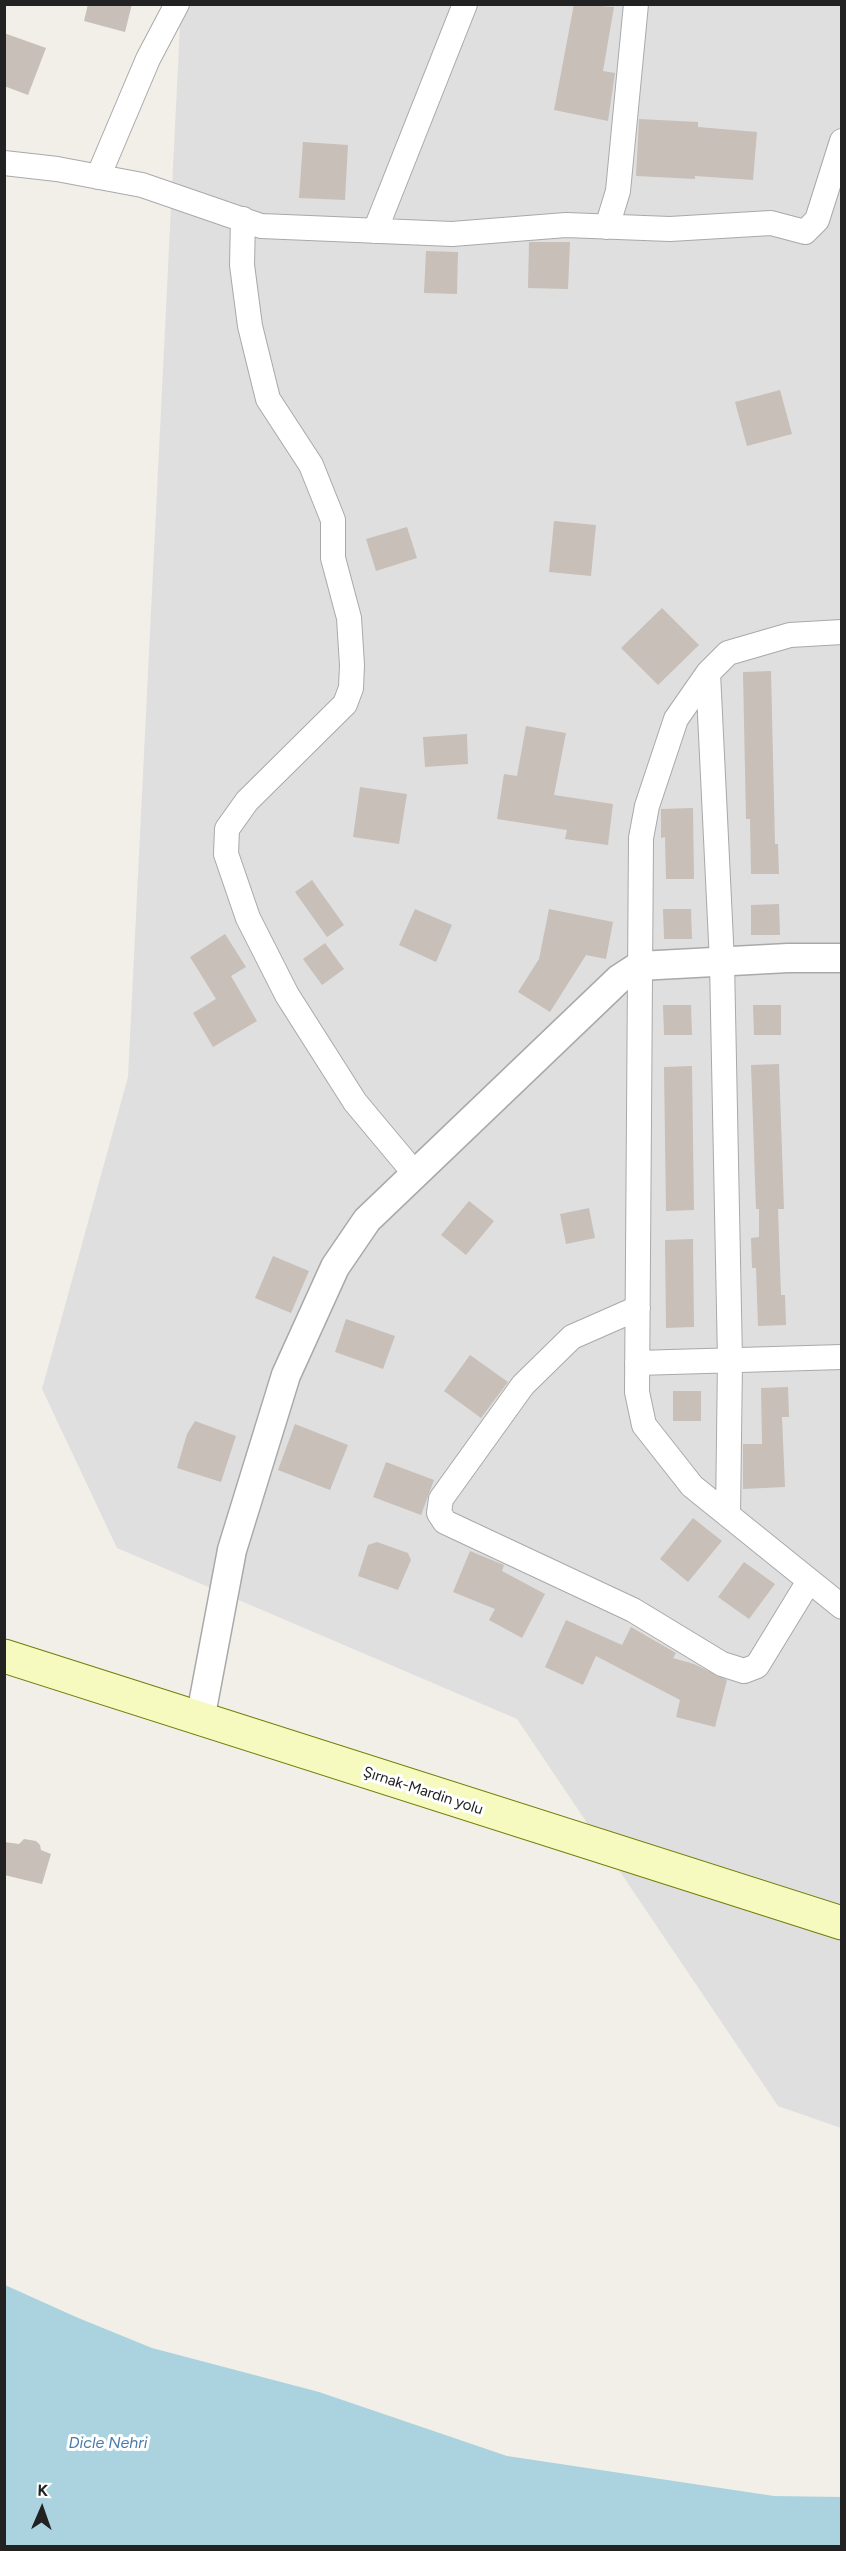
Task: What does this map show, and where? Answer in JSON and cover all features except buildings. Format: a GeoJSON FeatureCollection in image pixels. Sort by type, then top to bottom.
{"type":"FeatureCollection","features":[{"type":"Feature","properties":{"kind":"main road","name":"Şırnak-Mardin yolu"},"geometry":{"type":"LineString","coordinates":[[4,1656],[842,1923]]}},
{"type":"Feature","properties":{"kind":"street"},"geometry":{"type":"LineString","coordinates":[[98,177],[148,59],[177,4]]}},
{"type":"Feature","properties":{"kind":"street"},"geometry":{"type":"LineString","coordinates":[[375,231],[465,4]]}},
{"type":"Feature","properties":{"kind":"street"},"geometry":{"type":"LineString","coordinates":[[607,227],[618,191],[636,4]]}},
{"type":"Feature","properties":{"kind":"street"},"geometry":{"type":"LineString","coordinates":[[4,164],[142,185],[261,226],[452,234],[566,225],[670,230],[771,223],[805,232],[817,220],[842,141]]}},
{"type":"Feature","properties":{"kind":"street"},"geometry":{"type":"LineString","coordinates":[[243,219],[242,265],[250,326],[268,399],[311,465],[333,520],[333,558],[349,618],[352,676],[351,688],[345,704],[247,801],[226,829],[226,854],[248,918],[287,995],[355,1101],[416,1175]]}},
{"type":"Feature","properties":{"kind":"street"},"geometry":{"type":"LineString","coordinates":[[842,632],[790,635],[728,653],[708,673],[676,719],[647,806],[641,838],[637,1392],[644,1425],[692,1486],[842,1607]]}},
{"type":"Feature","properties":{"kind":"street"},"geometry":{"type":"LineString","coordinates":[[708,673],[722,962],[730,1360],[728,1515]]}},
{"type":"Feature","properties":{"kind":"street"},"geometry":{"type":"LineString","coordinates":[[200,1720],[232,1550],[286,1375],[334,1268],[367,1220],[620,979],[639,966],[842,958]]}},
{"type":"Feature","properties":{"kind":"street"},"geometry":{"type":"LineString","coordinates":[[638,1308],[572,1337],[524,1385],[441,1499],[440,1513],[445,1522],[633,1610],[722,1664],[744,1671],[757,1666],[809,1581]]}},
{"type":"Feature","properties":{"kind":"street"},"geometry":{"type":"LineString","coordinates":[[638,1363],[842,1357]]}},
{"type":"Feature","properties":{"kind":"shaded area"},"geometry":{"type":"Polygon","coordinates":[[[181,5],[841,5],[841,2128],[778,2106],[517,1719],[117,1548],[42,1389],[128,1077],[181,5]]]}},
{"type":"Feature","properties":{"kind":"water","name":"Dicle Nehri"},"geometry":{"type":"Polygon","coordinates":[[[5,2285],[152,2348],[319,2392],[507,2456],[774,2496],[841,2497],[841,2546],[5,2546],[5,2285]]]}}]}
